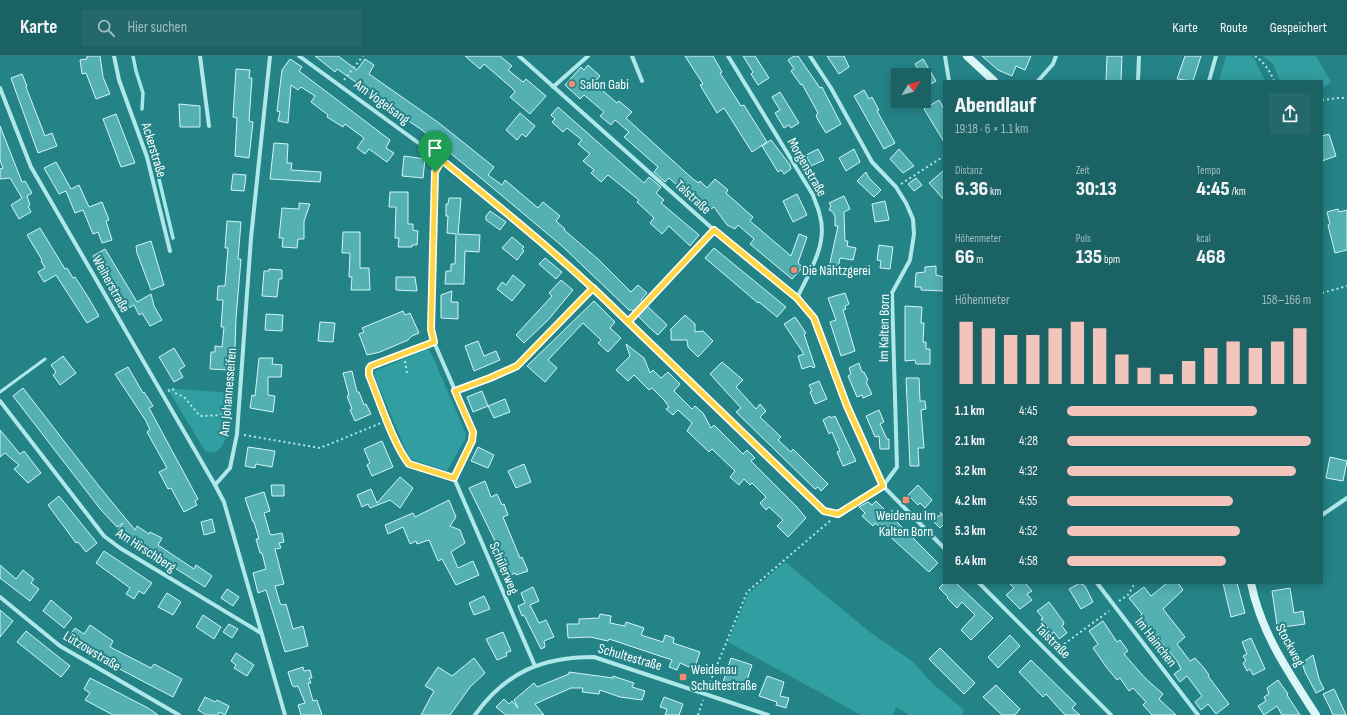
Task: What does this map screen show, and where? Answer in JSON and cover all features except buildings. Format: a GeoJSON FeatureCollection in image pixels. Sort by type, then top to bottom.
{"type":"FeatureCollection","features":[{"type":"Feature","properties":{"kind":"street","name":"Ackerstraße"},"geometry":{"type":"LineString","coordinates":[[114,56],[119,80],[147,157],[170,251]]}},
{"type":"Feature","properties":{"kind":"street"},"geometry":{"type":"LineString","coordinates":[[200,56],[209,126]]}},
{"type":"Feature","properties":{"kind":"street","name":"Am Johannesseifen"},"geometry":{"type":"LineString","coordinates":[[215,485],[230,468],[237,434],[251,238],[270,56]]}},
{"type":"Feature","properties":{"kind":"street","name":"Am Vogelsang"},"geometry":{"type":"LineString","coordinates":[[299,56],[442,160],[556,253],[824,511],[838,514]]}},
{"type":"Feature","properties":{"kind":"street","name":"Talstraße"},"geometry":{"type":"LineString","coordinates":[[519,56],[714,230],[797,298],[814,318],[847,406],[883,486],[943,547]]}},
{"type":"Feature","properties":{"kind":"street"},"geometry":{"type":"LineString","coordinates":[[553,87],[588,56]]}},
{"type":"Feature","properties":{"kind":"street"},"geometry":{"type":"LineString","coordinates":[[632,56],[642,81]]}},
{"type":"Feature","properties":{"kind":"street","name":"Morgenstraße"},"geometry":{"type":"LineString","coordinates":[[728,56],[813,195],[821,217],[822,232],[819,250],[797,298]]}},
{"type":"Feature","properties":{"kind":"street","name":"Im Kalten Born"},"geometry":{"type":"LineString","coordinates":[[810,56],[831,88],[872,162],[896,187],[906,203],[913,219],[914,234],[910,260],[892,293],[897,467],[883,486]]}},
{"type":"Feature","properties":{"kind":"street"},"geometry":{"type":"LineString","coordinates":[[945,56],[949,80]]}},
{"type":"Feature","properties":{"kind":"street"},"geometry":{"type":"LineString","coordinates":[[967,56],[993,80]]}},
{"type":"Feature","properties":{"kind":"street"},"geometry":{"type":"LineString","coordinates":[[1039,80],[1053,64],[1056,56]]}},
{"type":"Feature","properties":{"kind":"street"},"geometry":{"type":"LineString","coordinates":[[1138,80],[1140,56]]}},
{"type":"Feature","properties":{"kind":"street"},"geometry":{"type":"LineString","coordinates":[[1208,80],[1216,56]]}},
{"type":"Feature","properties":{"kind":"street","name":"Weiherstraße"},"geometry":{"type":"LineString","coordinates":[[0,88],[31,167],[215,485]]}},
{"type":"Feature","properties":{"kind":"street"},"geometry":{"type":"LineString","coordinates":[[434,342],[371,366],[369,369],[369,375],[404,458],[409,464],[454,478],[472,441],[473,432],[434,342],[431,329],[435,172],[442,160]]}},
{"type":"Feature","properties":{"kind":"street","name":"Am Hirschberg"},"geometry":{"type":"LineString","coordinates":[[0,402],[104,536],[120,548],[260,634]]}},
{"type":"Feature","properties":{"kind":"street","name":"Schülerweg"},"geometry":{"type":"LineString","coordinates":[[454,478],[535,666]]}},
{"type":"Feature","properties":{"kind":"street"},"geometry":{"type":"LineString","coordinates":[[215,485],[224,502],[260,634],[285,715]]}},
{"type":"Feature","properties":{"kind":"street"},"geometry":{"type":"LineString","coordinates":[[838,514],[883,486]]}},
{"type":"Feature","properties":{"kind":"street"},"geometry":{"type":"LineString","coordinates":[[1323,514],[1347,498]]}},
{"type":"Feature","properties":{"kind":"street","name":"Talstraße"},"geometry":{"type":"LineString","coordinates":[[980,584],[1111,715]]}},
{"type":"Feature","properties":{"kind":"street","name":"Im Hainchen"},"geometry":{"type":"LineString","coordinates":[[1098,584],[1198,715]]}},
{"type":"Feature","properties":{"kind":"street","name":"Stockweg"},"geometry":{"type":"LineString","coordinates":[[1251,584],[1257,606],[1268,634],[1282,662],[1316,715]]}},
{"type":"Feature","properties":{"kind":"street","name":"Lützowstraße"},"geometry":{"type":"LineString","coordinates":[[0,597],[60,646],[179,715]]}},
{"type":"Feature","properties":{"kind":"street","name":"Schultestraße"},"geometry":{"type":"LineString","coordinates":[[475,715],[497,689],[518,674],[535,666],[569,657],[594,657],[768,715]]}},
{"type":"Feature","properties":{"kind":"lane"},"geometry":{"type":"LineString","coordinates":[[455,391],[517,366],[593,288]]}},
{"type":"Feature","properties":{"kind":"lane"},"geometry":{"type":"LineString","coordinates":[[0,392],[45,359]]}},
{"type":"Feature","properties":{"kind":"path"},"geometry":{"type":"LineString","coordinates":[[340,85],[363,56]]}},
{"type":"Feature","properties":{"kind":"path"},"geometry":{"type":"LineString","coordinates":[[1255,56],[1261,60],[1273,80]]}},
{"type":"Feature","properties":{"kind":"path"},"geometry":{"type":"LineString","coordinates":[[1323,100],[1347,98]]}},
{"type":"Feature","properties":{"kind":"path"},"geometry":{"type":"LineString","coordinates":[[896,187],[943,157]]}},
{"type":"Feature","properties":{"kind":"path"},"geometry":{"type":"LineString","coordinates":[[628,322],[714,230]]}},
{"type":"Feature","properties":{"kind":"path"},"geometry":{"type":"LineString","coordinates":[[1323,293],[1347,286]]}},
{"type":"Feature","properties":{"kind":"path"},"geometry":{"type":"LineString","coordinates":[[404,354],[407,373]]}},
{"type":"Feature","properties":{"kind":"path"},"geometry":{"type":"LineString","coordinates":[[161,393],[174,390],[175,393],[184,397],[200,416],[221,415],[228,399],[239,400]]}},
{"type":"Feature","properties":{"kind":"path"},"geometry":{"type":"LineString","coordinates":[[237,434],[320,448],[388,420]]}},
{"type":"Feature","properties":{"kind":"path"},"geometry":{"type":"LineString","coordinates":[[932,517],[943,512]]}},
{"type":"Feature","properties":{"kind":"path"},"geometry":{"type":"LineString","coordinates":[[698,715],[705,693],[747,592],[838,514]]}},
{"type":"Feature","properties":{"kind":"path"},"geometry":{"type":"LineString","coordinates":[[1050,654],[1128,595],[1134,584]]}},
{"type":"Feature","properties":{"kind":"shaded area"},"geometry":{"type":"Polygon","coordinates":[[[1226,56],[1251,56],[1254,58],[1265,80],[1219,80],[1226,56]]]}},
{"type":"Feature","properties":{"kind":"shaded area"},"geometry":{"type":"Polygon","coordinates":[[[1263,56],[1316,56],[1331,82],[1323,87],[1323,80],[1280,80],[1273,64],[1263,56]]]}},
{"type":"Feature","properties":{"kind":"shaded area"},"geometry":{"type":"Polygon","coordinates":[[[425,350],[429,350],[432,355],[466,434],[465,439],[447,471],[413,460],[408,455],[374,375],[375,371],[425,350]]]}},
{"type":"Feature","properties":{"kind":"shaded area"},"geometry":{"type":"Polygon","coordinates":[[[167,388],[231,393],[227,432],[225,441],[220,448],[214,452],[205,451],[167,388]]]}},
{"type":"Feature","properties":{"kind":"shaded area"},"geometry":{"type":"Polygon","coordinates":[[[785,562],[871,633],[912,661],[933,684],[964,710],[962,715],[909,715],[896,707],[893,715],[861,715],[728,642],[748,594],[785,562]]]}},
{"type":"Feature","properties":{"kind":"waterway"},"geometry":{"type":"LineString","coordinates":[[133,56],[143,93],[142,109]]}},
{"type":"Feature","properties":{"kind":"waterway"},"geometry":{"type":"LineString","coordinates":[[154,158],[173,238]]}},
{"type":"Feature","properties":{"kind":"place","name":"Salon Gabi"},"geometry":{"type":"Point","coordinates":[572,84]}},
{"type":"Feature","properties":{"kind":"place","name":"Die Nähtzgerei"},"geometry":{"type":"Point","coordinates":[794,270]}},
{"type":"Feature","properties":{"kind":"place","name":"Weidenau Im Kalten Born"},"geometry":{"type":"Point","coordinates":[906,500]}},
{"type":"Feature","properties":{"kind":"place","name":"Weidenau Schultestraße"},"geometry":{"type":"Point","coordinates":[683,677]}},
{"type":"Feature","properties":{"kind":"route"},"geometry":{"type":"LineString","coordinates":[[435,172],[431,329],[434,342],[371,366],[369,369],[369,375],[404,458],[409,464],[454,478],[472,441],[473,432],[455,391],[517,366],[593,288],[628,322],[824,511],[838,514],[883,486],[847,406],[814,318],[797,298],[714,230],[628,322],[593,288],[556,253],[442,160],[435,172]]}}]}
